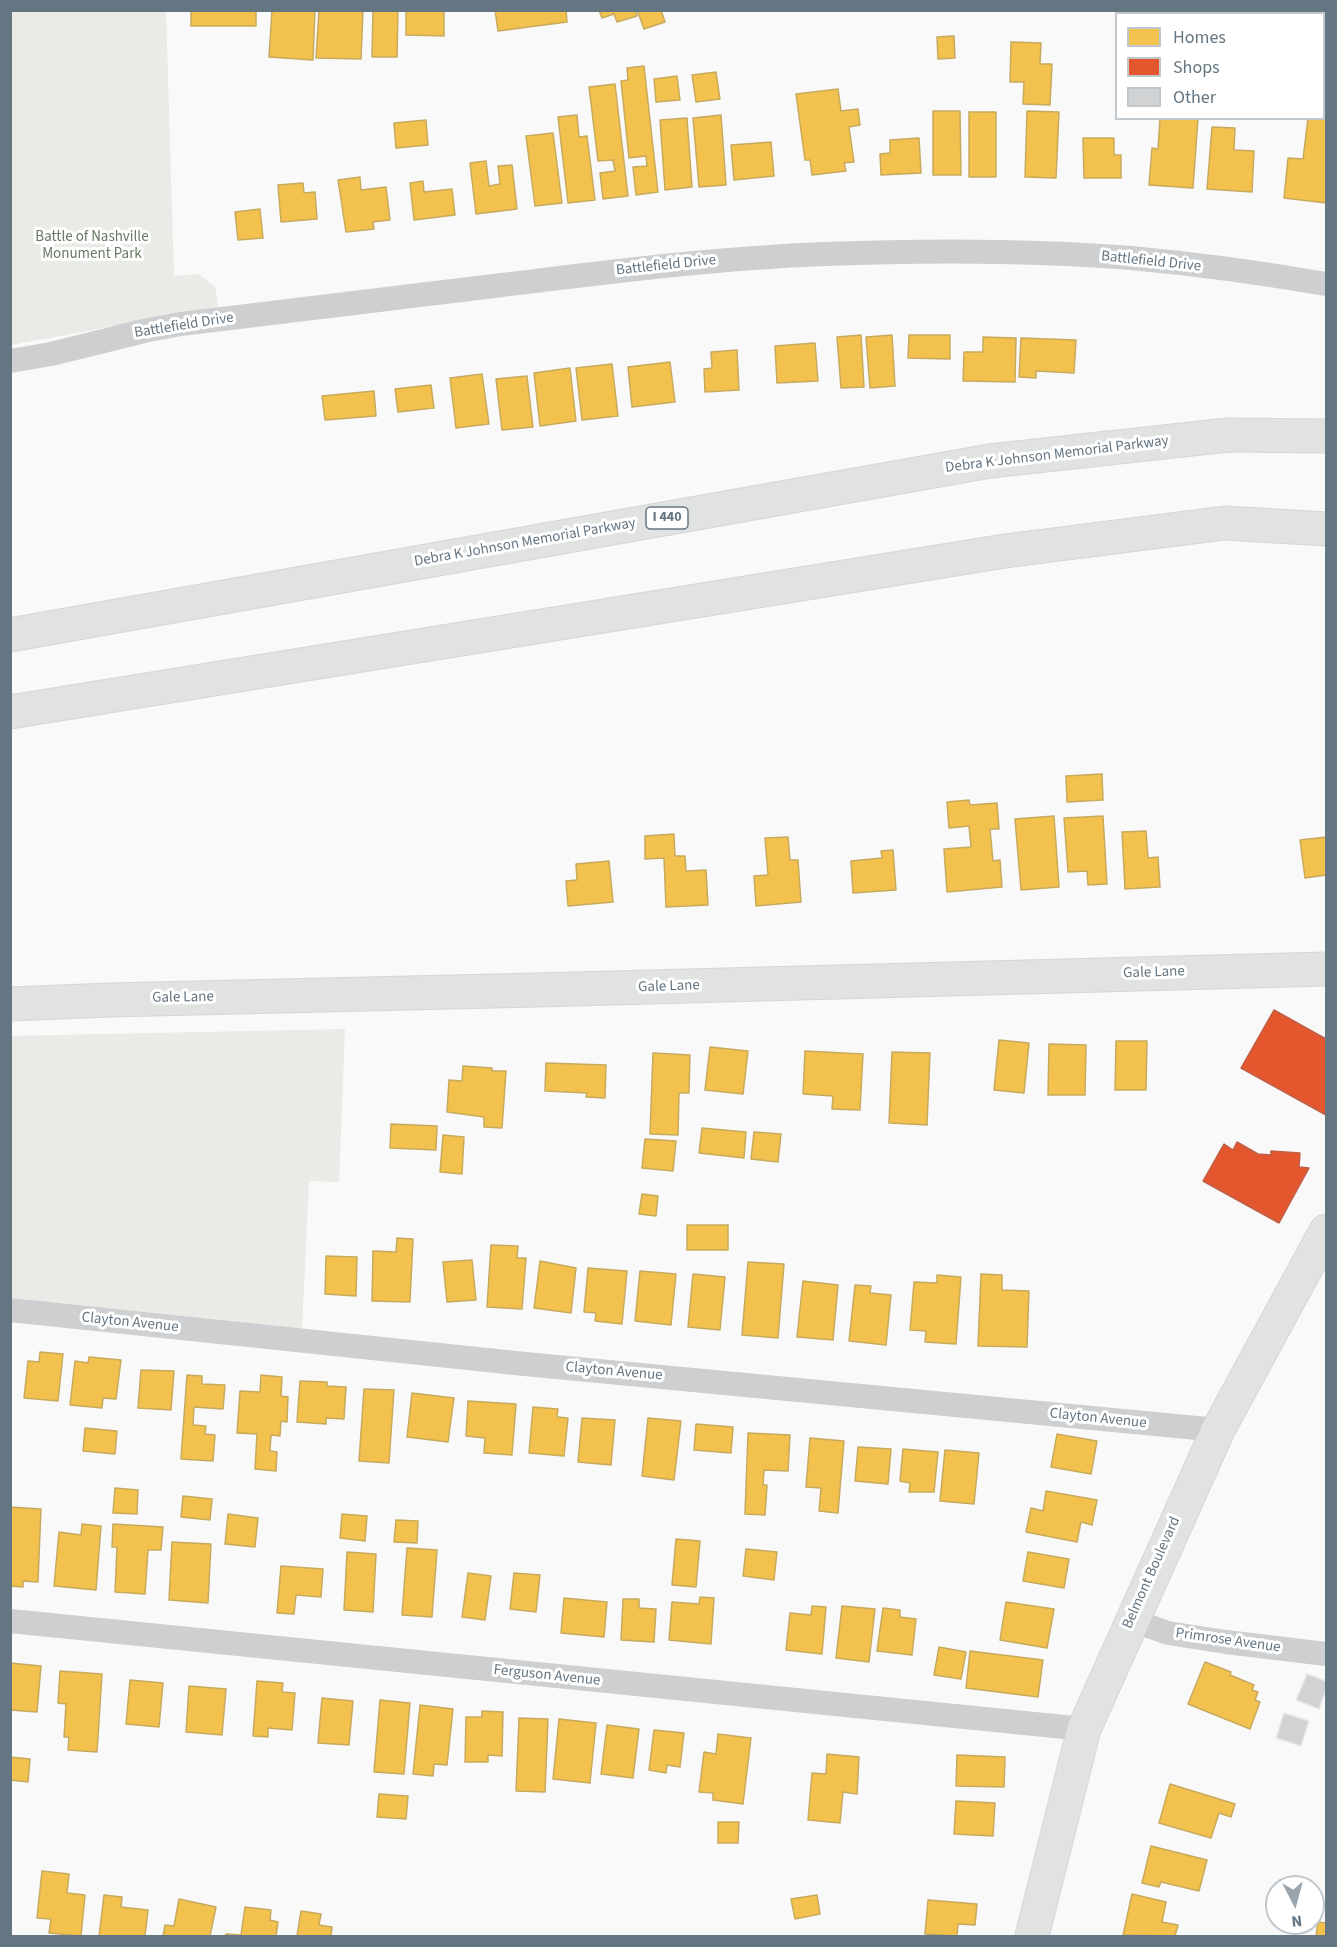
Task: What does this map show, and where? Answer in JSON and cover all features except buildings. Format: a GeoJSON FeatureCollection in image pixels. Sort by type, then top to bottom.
{"type":"FeatureCollection","features":[{"type":"Feature","properties":{"kind":"main road","name":"Debra K Johnson Memorial Parkway"},"geometry":{"type":"LineString","coordinates":[[10,635],[990,461],[1228,435],[1326,436]]}},
{"type":"Feature","properties":{"kind":"main road"},"geometry":{"type":"LineString","coordinates":[[10,712],[1005,551],[1225,524],[1326,529]]}},
{"type":"Feature","properties":{"kind":"main road","name":"Gale Lane"},"geometry":{"type":"LineString","coordinates":[[10,1004],[1326,969]]}},
{"type":"Feature","properties":{"kind":"main road","name":"Belmont Boulevard"},"geometry":{"type":"LineString","coordinates":[[1032,1936],[1084,1729],[1218,1430],[1326,1232]]}},
{"type":"Feature","properties":{"kind":"street","name":"Battlefield Drive"},"geometry":{"type":"LineString","coordinates":[[10,361],[51,354],[181,324],[595,273],[733,259],[812,254],[955,252],[1131,258],[1326,284]]}},
{"type":"Feature","properties":{"kind":"street","name":"Clayton Avenue"},"geometry":{"type":"LineString","coordinates":[[10,1310],[525,1364],[1218,1430]]}},
{"type":"Feature","properties":{"kind":"street","name":"Primrose Avenue"},"geometry":{"type":"LineString","coordinates":[[1131,1620],[1179,1634],[1326,1654]]}},
{"type":"Feature","properties":{"kind":"street","name":"Ferguson Avenue"},"geometry":{"type":"LineString","coordinates":[[10,1621],[1084,1729]]}},
{"type":"Feature","properties":{"kind":"green space","name":"Battle of Nashville Monument Park"},"geometry":{"type":"Polygon","coordinates":[[[11,11],[166,11],[174,276],[199,274],[215,287],[218,307],[11,345],[11,11]]]}},
{"type":"Feature","properties":{"kind":"green space"},"geometry":{"type":"Polygon","coordinates":[[[345,1029],[339,1182],[309,1181],[302,1329],[11,1298],[10,1036],[345,1029]]]}}]}
